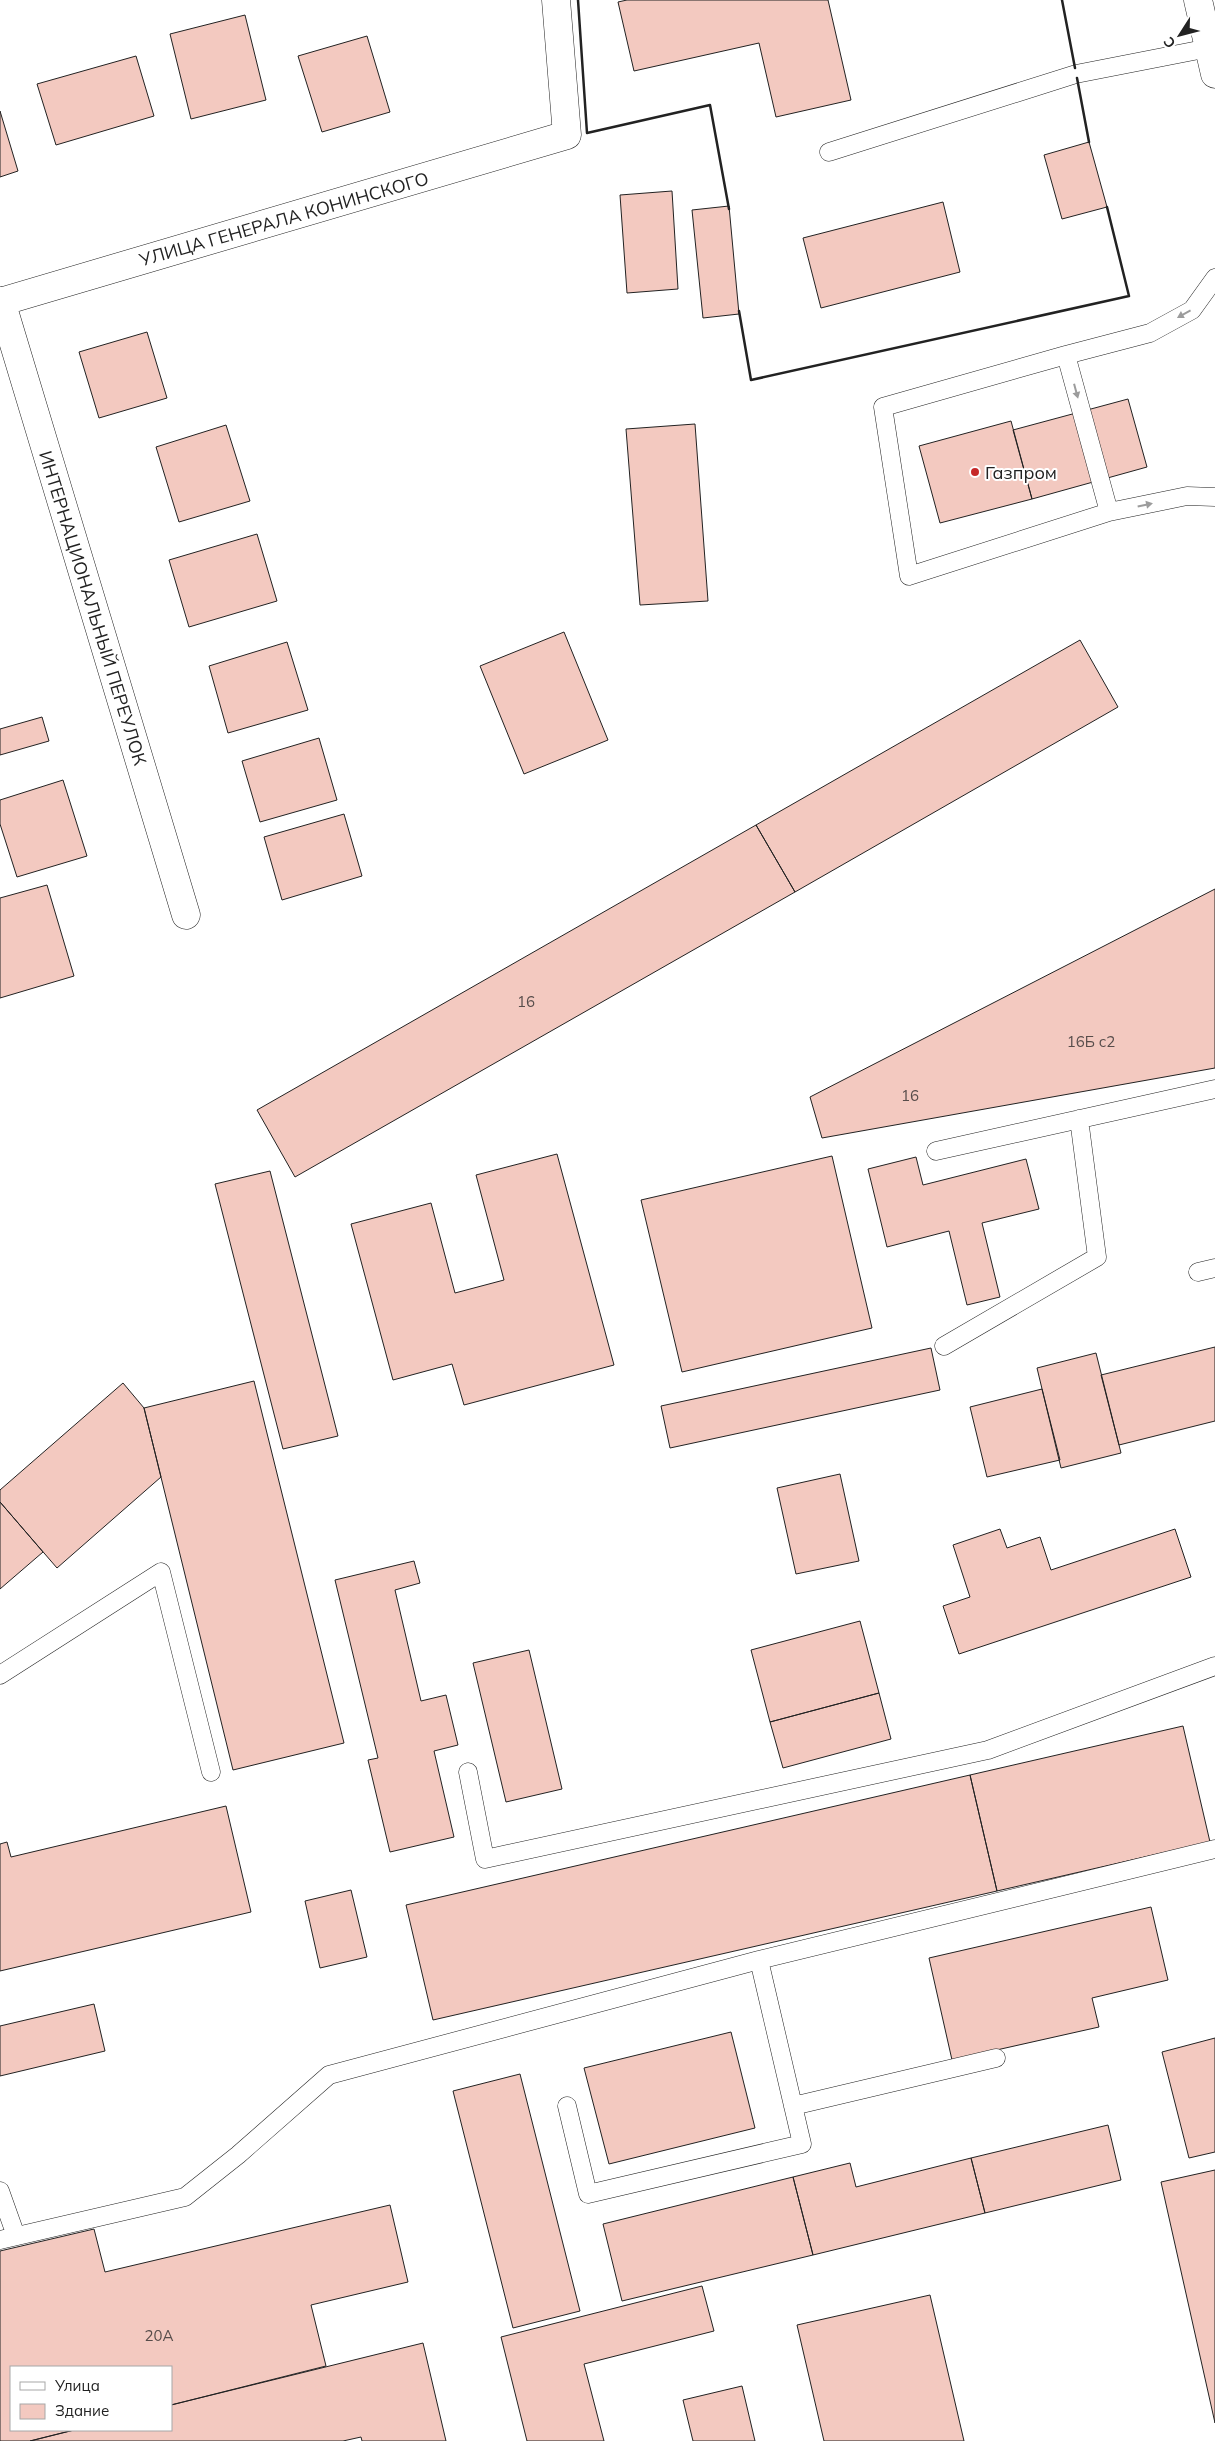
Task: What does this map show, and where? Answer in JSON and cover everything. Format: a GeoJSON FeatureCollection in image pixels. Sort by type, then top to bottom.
{"type":"FeatureCollection","features":[{"type":"Feature","properties":{"kind":"street","name":"УЛИЦА ГЕНЕРАЛА КОНИНСКОГО"},"geometry":{"type":"LineString","coordinates":[[0,302],[567,135],[556,0]]}},
{"type":"Feature","properties":{"kind":"street"},"geometry":{"type":"LineString","coordinates":[[1198,0],[1212,61]]}},
{"type":"Feature","properties":{"kind":"street","name":"ИНТЕРНАЦИОНАЛЬНЫЙ ПЕРЕУЛОК"},"geometry":{"type":"LineString","coordinates":[[0,302],[186,915]]}},
{"type":"Feature","properties":{"kind":"lane"},"geometry":{"type":"LineString","coordinates":[[829,152],[1076,74],[1212,61]]}},
{"type":"Feature","properties":{"kind":"lane"},"geometry":{"type":"LineString","coordinates":[[1215,278],[1192,310],[1150,333],[883,407],[908,576],[1109,512],[1187,496],[1215,497]]}},
{"type":"Feature","properties":{"kind":"lane"},"geometry":{"type":"LineString","coordinates":[[1066,355],[1109,512]]}},
{"type":"Feature","properties":{"kind":"lane"},"geometry":{"type":"LineString","coordinates":[[936,1151],[1215,1089]]}},
{"type":"Feature","properties":{"kind":"lane"},"geometry":{"type":"LineString","coordinates":[[944,1346],[1096,1257],[1079,1119]]}},
{"type":"Feature","properties":{"kind":"lane"},"geometry":{"type":"LineString","coordinates":[[0,1675],[162,1572],[211,1772]]}},
{"type":"Feature","properties":{"kind":"lane"},"geometry":{"type":"LineString","coordinates":[[468,1772],[485,1859],[988,1750],[1215,1666]]}},
{"type":"Feature","properties":{"kind":"lane"},"geometry":{"type":"LineString","coordinates":[[0,2191],[8,2238],[186,2197],[238,2155],[329,2075],[759,1960],[1215,1850]]}},
{"type":"Feature","properties":{"kind":"lane"},"geometry":{"type":"LineString","coordinates":[[567,2106],[588,2194],[802,2144],[759,1960]]}},
{"type":"Feature","properties":{"kind":"lane"},"geometry":{"type":"LineString","coordinates":[[793,2106],[996,2058]]}},
{"type":"Feature","properties":{"kind":"building"},"geometry":{"type":"Polygon","coordinates":[[[627,0],[828,0],[851,100],[776,117],[759,43],[634,71],[618,2],[627,0]]]}},
{"type":"Feature","properties":{"kind":"building"},"geometry":{"type":"Polygon","coordinates":[[[245,15],[266,100],[191,119],[170,34],[245,15]]]}},
{"type":"Feature","properties":{"kind":"building"},"geometry":{"type":"Polygon","coordinates":[[[367,36],[390,112],[322,132],[298,56],[367,36]]]}},
{"type":"Feature","properties":{"kind":"building"},"geometry":{"type":"Polygon","coordinates":[[[136,56],[154,116],[56,145],[37,84],[136,56]]]}},
{"type":"Feature","properties":{"kind":"building"},"geometry":{"type":"Polygon","coordinates":[[[0,111],[18,171],[0,177],[0,111]]]}},
{"type":"Feature","properties":{"kind":"building"},"geometry":{"type":"Polygon","coordinates":[[[1089,142],[1107,207],[1062,219],[1044,155],[1089,142]]]}},
{"type":"Feature","properties":{"kind":"building"},"geometry":{"type":"Polygon","coordinates":[[[672,191],[678,289],[627,293],[620,195],[672,191]]]}},
{"type":"Feature","properties":{"kind":"building"},"geometry":{"type":"Polygon","coordinates":[[[943,202],[960,272],[821,308],[803,238],[943,202]]]}},
{"type":"Feature","properties":{"kind":"building"},"geometry":{"type":"Polygon","coordinates":[[[729,206],[739,314],[703,318],[692,210],[729,206]]]}},
{"type":"Feature","properties":{"kind":"building"},"geometry":{"type":"Polygon","coordinates":[[[147,332],[167,398],[99,418],[79,352],[147,332]]]}},
{"type":"Feature","properties":{"kind":"building"},"geometry":{"type":"Polygon","coordinates":[[[1128,399],[1147,467],[1032,499],[1013,430],[1128,399]]]}},
{"type":"Feature","properties":{"kind":"building","name":"Газпром"},"geometry":{"type":"Polygon","coordinates":[[[1011,421],[1032,499],[940,523],[919,446],[1011,421]]]}},
{"type":"Feature","properties":{"kind":"building"},"geometry":{"type":"Polygon","coordinates":[[[695,424],[708,601],[640,605],[626,429],[695,424]]]}},
{"type":"Feature","properties":{"kind":"building"},"geometry":{"type":"Polygon","coordinates":[[[226,425],[250,501],[179,522],[156,447],[226,425]]]}},
{"type":"Feature","properties":{"kind":"building"},"geometry":{"type":"Polygon","coordinates":[[[257,534],[277,601],[189,627],[169,560],[257,534]]]}},
{"type":"Feature","properties":{"kind":"building"},"geometry":{"type":"Polygon","coordinates":[[[564,632],[608,740],[524,774],[480,666],[564,632]]]}},
{"type":"Feature","properties":{"kind":"building"},"geometry":{"type":"Polygon","coordinates":[[[1080,640],[1118,707],[795,892],[756,825],[1080,640]]]}},
{"type":"Feature","properties":{"kind":"building"},"geometry":{"type":"Polygon","coordinates":[[[287,642],[308,710],[228,733],[209,666],[287,642]]]}},
{"type":"Feature","properties":{"kind":"building"},"geometry":{"type":"Polygon","coordinates":[[[42,717],[49,741],[0,755],[0,729],[42,717]]]}},
{"type":"Feature","properties":{"kind":"building"},"geometry":{"type":"Polygon","coordinates":[[[319,738],[337,800],[260,822],[242,761],[319,738]]]}},
{"type":"Feature","properties":{"kind":"building"},"geometry":{"type":"Polygon","coordinates":[[[63,780],[87,856],[17,877],[0,824],[0,800],[63,780]]]}},
{"type":"Feature","properties":{"kind":"building"},"geometry":{"type":"Polygon","coordinates":[[[344,814],[362,876],[282,900],[264,837],[344,814]]]}},
{"type":"Feature","properties":{"kind":"building"},"geometry":{"type":"Polygon","coordinates":[[[756,825],[795,892],[295,1177],[257,1110],[756,825]]]}},
{"type":"Feature","properties":{"kind":"building"},"geometry":{"type":"Polygon","coordinates":[[[47,885],[74,976],[0,998],[0,898],[47,885]]]}},
{"type":"Feature","properties":{"kind":"building"},"geometry":{"type":"Polygon","coordinates":[[[1215,889],[1215,1068],[822,1138],[810,1097],[1215,889]]]}},
{"type":"Feature","properties":{"kind":"building"},"geometry":{"type":"Polygon","coordinates":[[[557,1154],[614,1365],[464,1405],[452,1364],[393,1380],[351,1224],[431,1203],[455,1293],[504,1280],[476,1175],[557,1154]]]}},
{"type":"Feature","properties":{"kind":"building"},"geometry":{"type":"Polygon","coordinates":[[[832,1156],[872,1328],[682,1372],[641,1200],[832,1156]]]}},
{"type":"Feature","properties":{"kind":"building"},"geometry":{"type":"Polygon","coordinates":[[[916,1157],[923,1185],[1026,1159],[1039,1209],[982,1223],[1000,1297],[967,1305],[949,1231],[887,1247],[868,1169],[916,1157]]]}},
{"type":"Feature","properties":{"kind":"building"},"geometry":{"type":"Polygon","coordinates":[[[270,1171],[338,1436],[283,1449],[215,1184],[270,1171]]]}},
{"type":"Feature","properties":{"kind":"building"},"geometry":{"type":"Polygon","coordinates":[[[1215,1347],[1215,1421],[1119,1445],[1101,1375],[1215,1347]]]}},
{"type":"Feature","properties":{"kind":"building"},"geometry":{"type":"Polygon","coordinates":[[[931,1348],[940,1390],[670,1448],[661,1406],[931,1348]]]}},
{"type":"Feature","properties":{"kind":"building"},"geometry":{"type":"Polygon","coordinates":[[[1096,1353],[1121,1453],[1061,1468],[1037,1368],[1096,1353]]]}},
{"type":"Feature","properties":{"kind":"building"},"geometry":{"type":"Polygon","coordinates":[[[254,1381],[344,1743],[233,1770],[144,1408],[254,1381]]]}},
{"type":"Feature","properties":{"kind":"building"},"geometry":{"type":"Polygon","coordinates":[[[123,1383],[144,1408],[161,1477],[57,1568],[0,1502],[0,1490],[123,1383]]]}},
{"type":"Feature","properties":{"kind":"building"},"geometry":{"type":"Polygon","coordinates":[[[1042,1389],[1060,1460],[987,1477],[970,1407],[1042,1389]]]}},
{"type":"Feature","properties":{"kind":"building"},"geometry":{"type":"Polygon","coordinates":[[[840,1474],[859,1561],[796,1574],[777,1488],[840,1474]]]}},
{"type":"Feature","properties":{"kind":"building"},"geometry":{"type":"Polygon","coordinates":[[[0,1502],[43,1552],[0,1589],[0,1502]]]}},
{"type":"Feature","properties":{"kind":"building"},"geometry":{"type":"Polygon","coordinates":[[[1000,1529],[1007,1548],[1040,1537],[1051,1570],[1175,1529],[1191,1577],[959,1654],[943,1606],[970,1597],[953,1545],[1000,1529]]]}},
{"type":"Feature","properties":{"kind":"building"},"geometry":{"type":"Polygon","coordinates":[[[414,1561],[420,1583],[395,1590],[421,1701],[446,1695],[458,1745],[434,1751],[454,1837],[390,1852],[368,1760],[378,1758],[335,1580],[414,1561]]]}},
{"type":"Feature","properties":{"kind":"building"},"geometry":{"type":"Polygon","coordinates":[[[860,1621],[879,1693],[770,1722],[751,1650],[860,1621]]]}},
{"type":"Feature","properties":{"kind":"building"},"geometry":{"type":"Polygon","coordinates":[[[529,1650],[562,1789],[506,1802],[473,1663],[529,1650]]]}},
{"type":"Feature","properties":{"kind":"building"},"geometry":{"type":"Polygon","coordinates":[[[879,1693],[891,1739],[783,1768],[770,1722],[879,1693]]]}},
{"type":"Feature","properties":{"kind":"building"},"geometry":{"type":"Polygon","coordinates":[[[1183,1726],[1210,1842],[997,1891],[970,1775],[1183,1726]]]}},
{"type":"Feature","properties":{"kind":"building"},"geometry":{"type":"Polygon","coordinates":[[[970,1775],[997,1891],[433,2020],[406,1905],[970,1775]]]}},
{"type":"Feature","properties":{"kind":"building"},"geometry":{"type":"Polygon","coordinates":[[[226,1806],[251,1912],[0,1971],[0,1844],[7,1842],[11,1857],[226,1806]]]}},
{"type":"Feature","properties":{"kind":"building"},"geometry":{"type":"Polygon","coordinates":[[[351,1890],[367,1957],[320,1968],[305,1901],[351,1890]]]}},
{"type":"Feature","properties":{"kind":"building"},"geometry":{"type":"Polygon","coordinates":[[[1151,1907],[1168,1980],[1092,1998],[1099,2027],[952,2060],[929,1958],[1151,1907]]]}},
{"type":"Feature","properties":{"kind":"building"},"geometry":{"type":"Polygon","coordinates":[[[94,2004],[105,2051],[0,2076],[0,2026],[94,2004]]]}},
{"type":"Feature","properties":{"kind":"building"},"geometry":{"type":"Polygon","coordinates":[[[731,2032],[755,2128],[609,2164],[584,2068],[731,2032]]]}},
{"type":"Feature","properties":{"kind":"building"},"geometry":{"type":"Polygon","coordinates":[[[1215,2038],[1215,2152],[1189,2158],[1162,2052],[1215,2038]]]}},
{"type":"Feature","properties":{"kind":"building"},"geometry":{"type":"Polygon","coordinates":[[[520,2074],[580,2311],[513,2328],[453,2091],[520,2074]]]}},
{"type":"Feature","properties":{"kind":"building"},"geometry":{"type":"Polygon","coordinates":[[[1108,2125],[1121,2180],[985,2213],[971,2158],[1108,2125]]]}},
{"type":"Feature","properties":{"kind":"building"},"geometry":{"type":"Polygon","coordinates":[[[971,2158],[985,2213],[813,2255],[793,2177],[850,2163],[856,2187],[971,2158]]]}},
{"type":"Feature","properties":{"kind":"building"},"geometry":{"type":"Polygon","coordinates":[[[1215,2170],[1215,2423],[1161,2182],[1215,2170]]]}},
{"type":"Feature","properties":{"kind":"building"},"geometry":{"type":"Polygon","coordinates":[[[793,2177],[813,2255],[622,2301],[603,2224],[793,2177]]]}},
{"type":"Feature","properties":{"kind":"building"},"geometry":{"type":"Polygon","coordinates":[[[390,2205],[408,2282],[311,2305],[326,2366],[172,2405],[172,2366],[10,2366],[10,2431],[70,2431],[30,2441],[0,2441],[0,2251],[94,2229],[105,2272],[390,2205]]]}},
{"type":"Feature","properties":{"kind":"building"},"geometry":{"type":"Polygon","coordinates":[[[702,2286],[714,2331],[584,2364],[604,2441],[527,2441],[501,2337],[702,2286]]]}},
{"type":"Feature","properties":{"kind":"building"},"geometry":{"type":"Polygon","coordinates":[[[930,2295],[964,2441],[824,2441],[797,2325],[930,2295]]]}},
{"type":"Feature","properties":{"kind":"building"},"geometry":{"type":"Polygon","coordinates":[[[423,2343],[446,2441],[362,2441],[361,2437],[343,2441],[30,2441],[70,2431],[172,2431],[172,2405],[423,2343]]]}},
{"type":"Feature","properties":{"kind":"building"},"geometry":{"type":"Polygon","coordinates":[[[742,2386],[755,2441],[693,2441],[683,2400],[742,2386]]]}},
{"type":"Feature","properties":{"kind":"wall"},"geometry":{"type":"LineString","coordinates":[[578,0],[587,133],[710,105],[729,209]]}},
{"type":"Feature","properties":{"kind":"wall"},"geometry":{"type":"LineString","coordinates":[[1062,0],[1075,68]]}},
{"type":"Feature","properties":{"kind":"wall"},"geometry":{"type":"LineString","coordinates":[[1077,78],[1089,142]]}},
{"type":"Feature","properties":{"kind":"wall"},"geometry":{"type":"LineString","coordinates":[[739,311],[751,380],[1129,296],[1107,207]]}},
{"type":"Feature","properties":{"kind":"place","name":"Газпром"},"geometry":{"type":"Point","coordinates":[975,472]}}]}
